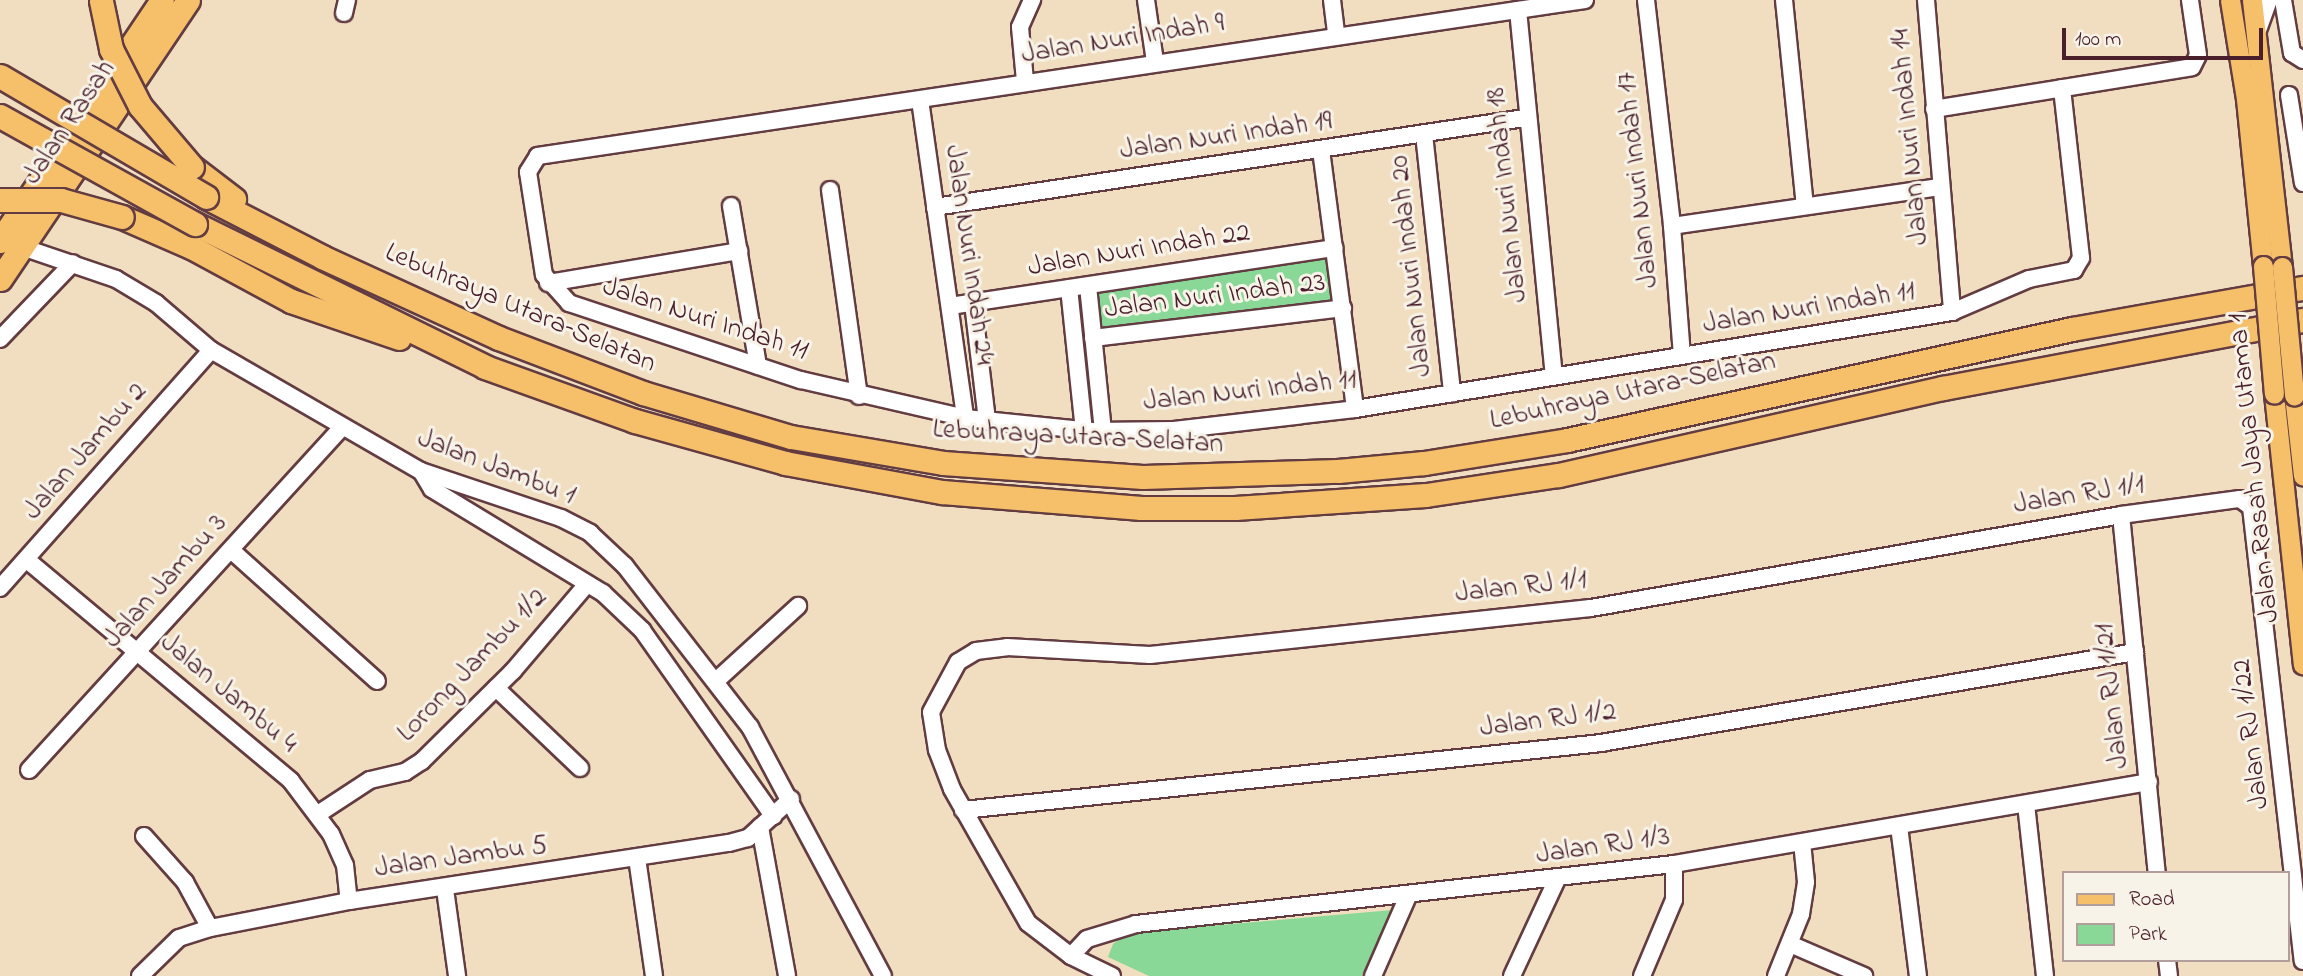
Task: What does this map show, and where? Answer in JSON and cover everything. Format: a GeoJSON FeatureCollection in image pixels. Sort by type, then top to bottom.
{"type":"FeatureCollection","features":[{"type":"Feature","properties":{"kind":"highway"},"geometry":{"type":"LineString","coordinates":[[101,0],[111,49],[140,106],[192,167],[322,257]]}},
{"type":"Feature","properties":{"kind":"highway","name":"Jalan Rasah"},"geometry":{"type":"LineString","coordinates":[[0,279],[11,244],[162,0]]}},
{"type":"Feature","properties":{"kind":"highway","name":"Jalan Rasah"},"geometry":{"type":"LineString","coordinates":[[11,244],[188,0]]}},
{"type":"Feature","properties":{"kind":"highway","name":"Lebuhraya Utara–Selatan"},"geometry":{"type":"LineString","coordinates":[[0,76],[206,197],[322,257],[499,338],[643,393],[791,437],[943,463],[1143,477],[1338,471],[1502,451],[2073,329],[2303,288]]}},
{"type":"Feature","properties":{"kind":"highway","name":"Lebuhraya Utara–Selatan"},"geometry":{"type":"LineString","coordinates":[[0,116],[195,224],[485,367],[635,421],[785,463],[942,492],[1141,508],[1235,508],[1426,495],[1559,475],[1956,386],[2303,320]]}},
{"type":"Feature","properties":{"kind":"highway"},"geometry":{"type":"LineString","coordinates":[[0,200],[61,200],[122,217],[191,247],[291,301],[485,367]]}},
{"type":"Feature","properties":{"kind":"main road"},"geometry":{"type":"LineString","coordinates":[[2230,0],[2272,267]]}},
{"type":"Feature","properties":{"kind":"main road"},"geometry":{"type":"LineString","coordinates":[[2252,0],[2267,98],[2272,267]]}},
{"type":"Feature","properties":{"kind":"main road","name":"Jalan Rasah Jaya Utama 1"},"geometry":{"type":"LineString","coordinates":[[2272,267],[2274,394],[2303,664]]}},
{"type":"Feature","properties":{"kind":"main road","name":"Jalan Rasah Jaya Utama 1"},"geometry":{"type":"LineString","coordinates":[[2272,267],[2294,395],[2303,475]]}},
{"type":"Feature","properties":{"kind":"street"},"geometry":{"type":"LineString","coordinates":[[1146,0],[1155,62]]}},
{"type":"Feature","properties":{"kind":"street"},"geometry":{"type":"LineString","coordinates":[[1332,0],[1336,35]]}},
{"type":"Feature","properties":{"kind":"street","name":"Jalan Nuri Indah 9"},"geometry":{"type":"LineString","coordinates":[[548,283],[529,164],[538,156],[1336,35],[1497,6],[1518,10],[1585,0]]}},
{"type":"Feature","properties":{"kind":"street","name":"Jalan Nuri Indah 17"},"geometry":{"type":"LineString","coordinates":[[1646,0],[1672,226],[1682,355]]}},
{"type":"Feature","properties":{"kind":"street"},"geometry":{"type":"LineString","coordinates":[[1784,0],[1805,205]]}},
{"type":"Feature","properties":{"kind":"street","name":"Jalan Nuri Indah 14"},"geometry":{"type":"LineString","coordinates":[[1926,0],[1952,312]]}},
{"type":"Feature","properties":{"kind":"street"},"geometry":{"type":"LineString","coordinates":[[1934,109],[2193,67],[2198,55],[2190,0]]}},
{"type":"Feature","properties":{"kind":"street"},"geometry":{"type":"LineString","coordinates":[[2257,33],[2269,0]]}},
{"type":"Feature","properties":{"kind":"street"},"geometry":{"type":"LineString","coordinates":[[2283,0],[2292,53],[2303,60]]}},
{"type":"Feature","properties":{"kind":"street"},"geometry":{"type":"LineString","coordinates":[[1025,81],[1020,47],[1029,5]]}},
{"type":"Feature","properties":{"kind":"street","name":"Jalan Nuri Indah 18"},"geometry":{"type":"LineString","coordinates":[[1518,10],[1525,118],[1554,375]]}},
{"type":"Feature","properties":{"kind":"street","name":"Jalan Nuri Indah 11"},"geometry":{"type":"LineString","coordinates":[[548,283],[569,303],[758,366],[859,396],[965,418],[1084,430],[1174,430],[1355,409],[1952,312],[2029,279],[2074,270],[2081,258],[2062,88]]}},
{"type":"Feature","properties":{"kind":"street"},"geometry":{"type":"LineString","coordinates":[[2267,98],[2296,94],[2303,183]]}},
{"type":"Feature","properties":{"kind":"street","name":"Jalan Nuri Indah 24"},"geometry":{"type":"LineString","coordinates":[[920,100],[965,418]]}},
{"type":"Feature","properties":{"kind":"street","name":"Jalan Nuri Indah 19"},"geometry":{"type":"LineString","coordinates":[[935,207],[1525,118]]}},
{"type":"Feature","properties":{"kind":"street","name":"Jalan Nuri Indah 20"},"geometry":{"type":"LineString","coordinates":[[1424,134],[1452,393]]}},
{"type":"Feature","properties":{"kind":"street"},"geometry":{"type":"LineString","coordinates":[[1321,150],[1355,409]]}},
{"type":"Feature","properties":{"kind":"street"},"geometry":{"type":"LineString","coordinates":[[1672,226],[1940,187]]}},
{"type":"Feature","properties":{"kind":"street"},"geometry":{"type":"LineString","coordinates":[[830,190],[859,396]]}},
{"type":"Feature","properties":{"kind":"street"},"geometry":{"type":"LineString","coordinates":[[731,205],[758,366]]}},
{"type":"Feature","properties":{"kind":"street","name":"Jalan Jambu 1"},"geometry":{"type":"LineString","coordinates":[[11,244],[116,279],[156,303],[211,350],[340,429],[421,471],[561,518],[590,533],[625,566],[717,680],[750,727],[791,799],[883,976]]}},
{"type":"Feature","properties":{"kind":"street","name":"Jalan Nuri Indah 22"},"geometry":{"type":"LineString","coordinates":[[950,306],[1335,248]]}},
{"type":"Feature","properties":{"kind":"street"},"geometry":{"type":"LineString","coordinates":[[548,283],[738,251]]}},
{"type":"Feature","properties":{"kind":"street"},"geometry":{"type":"LineString","coordinates":[[0,339],[73,263]]}},
{"type":"Feature","properties":{"kind":"street"},"geometry":{"type":"LineString","coordinates":[[1087,286],[1103,431]]}},
{"type":"Feature","properties":{"kind":"street"},"geometry":{"type":"LineString","coordinates":[[1069,288],[1084,430]]}},
{"type":"Feature","properties":{"kind":"street"},"geometry":{"type":"LineString","coordinates":[[973,303],[987,421]]}},
{"type":"Feature","properties":{"kind":"street","name":"Jalan Nuri Indah 23"},"geometry":{"type":"LineString","coordinates":[[1093,338],[1343,308]]}},
{"type":"Feature","properties":{"kind":"street","name":"Jalan Jambu 2"},"geometry":{"type":"LineString","coordinates":[[0,588],[211,350]]}},
{"type":"Feature","properties":{"kind":"street","name":"Jalan Jambu 3"},"geometry":{"type":"LineString","coordinates":[[29,770],[340,429]]}},
{"type":"Feature","properties":{"kind":"street"},"geometry":{"type":"LineString","coordinates":[[421,471],[432,489],[587,584],[642,630],[773,816]]}},
{"type":"Feature","properties":{"kind":"street","name":"Jalan RJ 1/1"},"geometry":{"type":"LineString","coordinates":[[1112,976],[1071,956],[1028,923],[963,810],[937,750],[932,712],[958,662],[976,651],[1007,647],[1150,655],[1591,608],[2121,515],[2234,499],[2247,502]]}},
{"type":"Feature","properties":{"kind":"street","name":"Jalan RJ 1/22"},"geometry":{"type":"LineString","coordinates":[[2247,502],[2258,559],[2303,961]]}},
{"type":"Feature","properties":{"kind":"street","name":"Jalan RJ 1/21"},"geometry":{"type":"LineString","coordinates":[[2121,515],[2157,871]]}},
{"type":"Feature","properties":{"kind":"street"},"geometry":{"type":"LineString","coordinates":[[231,550],[377,681]]}},
{"type":"Feature","properties":{"kind":"street","name":"Jalan Jambu 4"},"geometry":{"type":"LineString","coordinates":[[27,559],[291,781],[318,814],[345,865],[349,901]]}},
{"type":"Feature","properties":{"kind":"street","name":"Lorong Jambu 1/2"},"geometry":{"type":"LineString","coordinates":[[318,814],[370,779],[405,772],[422,761],[496,688],[587,584]]}},
{"type":"Feature","properties":{"kind":"street"},"geometry":{"type":"LineString","coordinates":[[717,680],[798,606]]}},
{"type":"Feature","properties":{"kind":"street","name":"Jalan RJ 1/2"},"geometry":{"type":"LineString","coordinates":[[963,810],[1601,743],[2135,652]]}},
{"type":"Feature","properties":{"kind":"street"},"geometry":{"type":"LineString","coordinates":[[496,688],[580,768]]}},
{"type":"Feature","properties":{"kind":"street","name":"Jalan RJ 1/3"},"geometry":{"type":"LineString","coordinates":[[1071,956],[1087,939],[1136,924],[1556,881],[1674,864],[2148,782]]}},
{"type":"Feature","properties":{"kind":"street","name":"Jalan Jambu 5"},"geometry":{"type":"LineString","coordinates":[[140,976],[179,939],[210,928],[349,901],[445,889],[729,844],[748,838],[791,799]]}},
{"type":"Feature","properties":{"kind":"street"},"geometry":{"type":"LineString","coordinates":[[2026,804],[2045,976]]}},
{"type":"Feature","properties":{"kind":"street"},"geometry":{"type":"LineString","coordinates":[[1899,826],[1918,976]]}},
{"type":"Feature","properties":{"kind":"street"},"geometry":{"type":"LineString","coordinates":[[760,827],[787,976]]}},
{"type":"Feature","properties":{"kind":"street"},"geometry":{"type":"LineString","coordinates":[[144,836],[185,882],[210,928]]}},
{"type":"Feature","properties":{"kind":"street"},"geometry":{"type":"LineString","coordinates":[[1776,976],[1801,914],[1806,882],[1802,842]]}},
{"type":"Feature","properties":{"kind":"street"},"geometry":{"type":"LineString","coordinates":[[637,858],[654,976]]}},
{"type":"Feature","properties":{"kind":"street"},"geometry":{"type":"LineString","coordinates":[[1642,976],[1674,901],[1674,864]]}},
{"type":"Feature","properties":{"kind":"street"},"geometry":{"type":"LineString","coordinates":[[1512,976],[1556,881]]}},
{"type":"Feature","properties":{"kind":"street"},"geometry":{"type":"LineString","coordinates":[[445,889],[457,976]]}},
{"type":"Feature","properties":{"kind":"street"},"geometry":{"type":"LineString","coordinates":[[1373,976],[1408,897]]}},
{"type":"Feature","properties":{"kind":"street"},"geometry":{"type":"LineString","coordinates":[[1790,944],[1864,976]]}},
{"type":"Feature","properties":{"kind":"green space"},"geometry":{"type":"Polygon","coordinates":[[[1326,259],[1332,302],[1103,334],[1097,291],[1326,259]]]}},
{"type":"Feature","properties":{"kind":"green space"},"geometry":{"type":"Polygon","coordinates":[[[1393,910],[1362,976],[1149,976],[1108,957],[1113,944],[1128,933],[1393,910]]]}}]}
